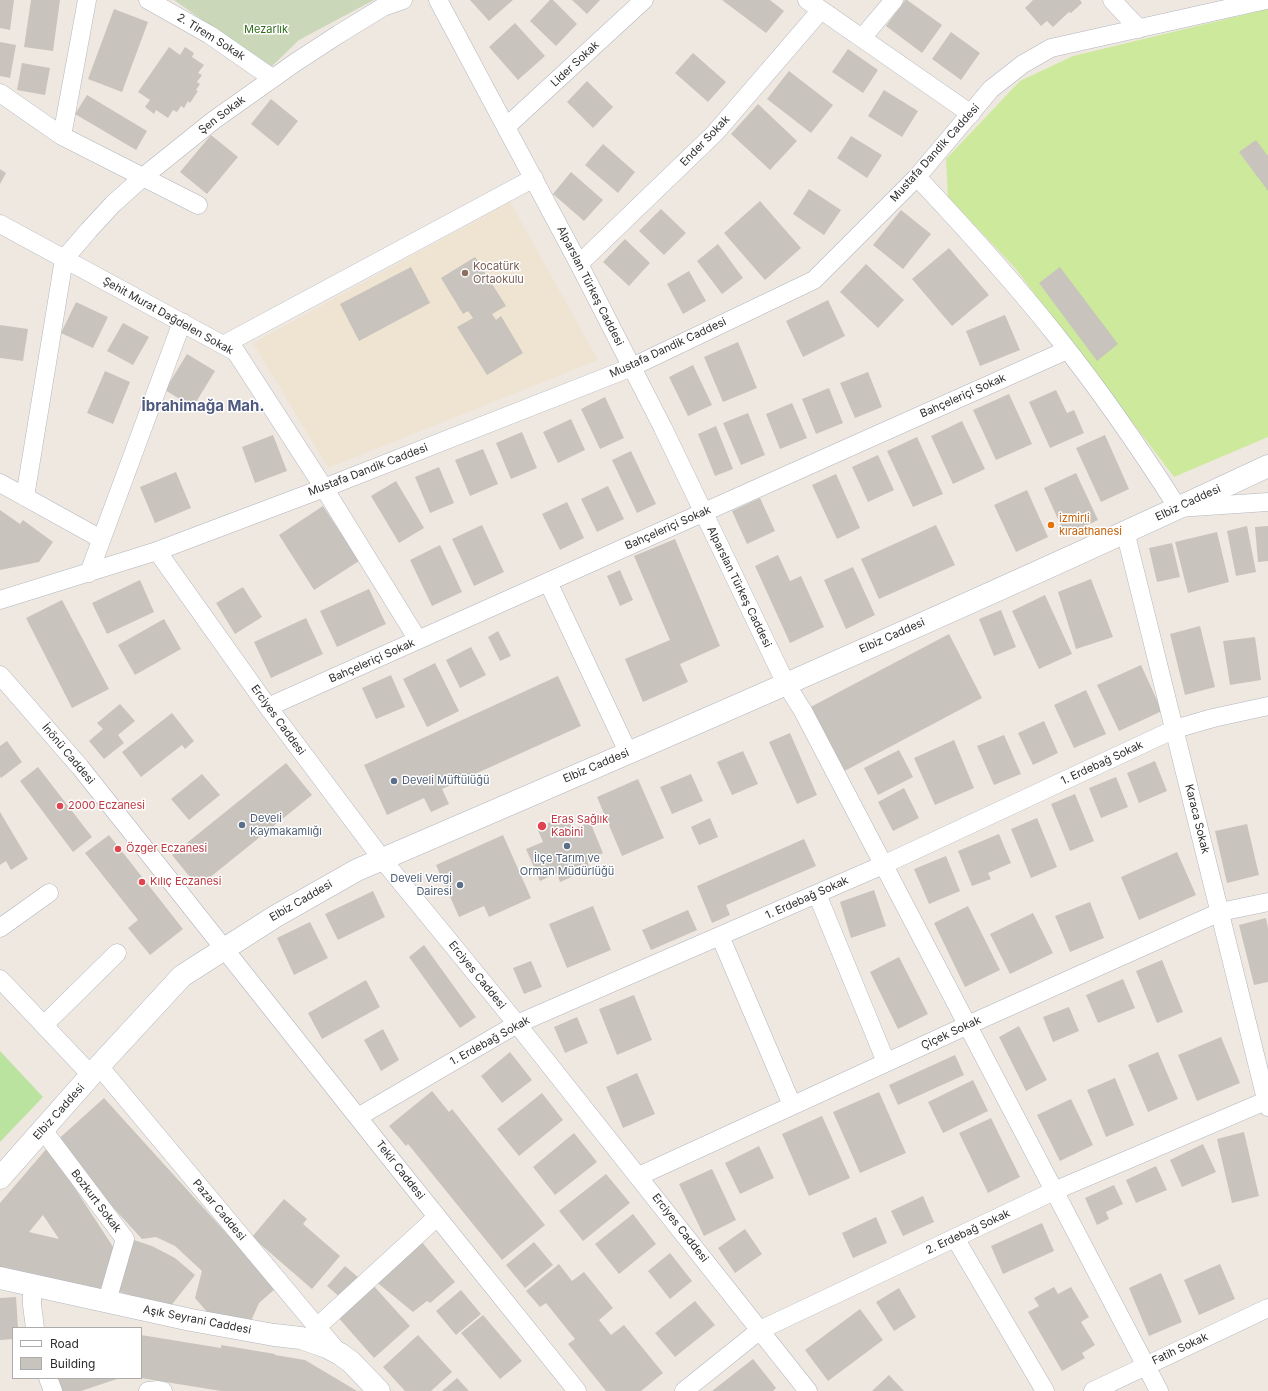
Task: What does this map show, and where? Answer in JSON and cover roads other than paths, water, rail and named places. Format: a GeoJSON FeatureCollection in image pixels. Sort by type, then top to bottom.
{"type":"FeatureCollection","features":[{"type":"Feature","properties":{"kind":"street"},"geometry":{"type":"LineString","coordinates":[[62,136],[87,0]]}},
{"type":"Feature","properties":{"kind":"street","name":"2. Tirem Sokak"},"geometry":{"type":"LineString","coordinates":[[148,0],[210,35],[272,78]]}},
{"type":"Feature","properties":{"kind":"street","name":"Şen Sokak"},"geometry":{"type":"LineString","coordinates":[[64,259],[113,204],[143,177],[214,120],[272,78],[339,34],[383,7],[403,0]]}},
{"type":"Feature","properties":{"kind":"street","name":"Alparslan Türkeş Caddesi"},"geometry":{"type":"LineString","coordinates":[[438,0],[534,178],[632,367],[786,684],[803,711],[1159,1391]]}},
{"type":"Feature","properties":{"kind":"street","name":"Lider Sokak"},"geometry":{"type":"LineString","coordinates":[[506,127],[644,0]]}},
{"type":"Feature","properties":{"kind":"street"},"geometry":{"type":"LineString","coordinates":[[862,38],[894,0]]}},
{"type":"Feature","properties":{"kind":"street"},"geometry":{"type":"LineString","coordinates":[[1112,0],[1139,29]]}},
{"type":"Feature","properties":{"kind":"street","name":"Mustafa Dandik Caddesi"},"geometry":{"type":"LineString","coordinates":[[0,600],[157,551],[324,488],[632,367],[814,280],[916,177],[991,89],[1023,64],[1051,48],[1266,0]]}},
{"type":"Feature","properties":{"kind":"street"},"geometry":{"type":"LineString","coordinates":[[814,5],[970,114]]}},
{"type":"Feature","properties":{"kind":"street","name":"Ender Sokak"},"geometry":{"type":"LineString","coordinates":[[579,264],[715,133],[814,5]]}},
{"type":"Feature","properties":{"kind":"street"},"geometry":{"type":"LineString","coordinates":[[0,93],[62,136],[198,205]]}},
{"type":"Feature","properties":{"kind":"street"},"geometry":{"type":"LineString","coordinates":[[916,177],[966,229],[1013,283],[1067,350],[1136,444],[1178,508],[1268,502]]}},
{"type":"Feature","properties":{"kind":"street"},"geometry":{"type":"LineString","coordinates":[[223,345],[534,178]]}},
{"type":"Feature","properties":{"kind":"street","name":"Şehit Murat Dağdelen Sokak"},"geometry":{"type":"LineString","coordinates":[[0,224],[236,352],[324,488],[418,640]]}},
{"type":"Feature","properties":{"kind":"street"},"geometry":{"type":"LineString","coordinates":[[25,497],[64,259]]}},
{"type":"Feature","properties":{"kind":"street"},"geometry":{"type":"LineString","coordinates":[[88,572],[182,322]]}},
{"type":"Feature","properties":{"kind":"street","name":"Bahçeleriçi Sokak"},"geometry":{"type":"LineString","coordinates":[[268,707],[1067,350]]}},
{"type":"Feature","properties":{"kind":"street","name":"Elbiz Caddesi"},"geometry":{"type":"LineString","coordinates":[[0,1178],[182,976],[316,892],[357,870],[786,684],[1125,532],[1268,466]]}},
{"type":"Feature","properties":{"kind":"street"},"geometry":{"type":"LineString","coordinates":[[0,483],[101,539]]}},
{"type":"Feature","properties":{"kind":"street","name":"Karaca Sokak"},"geometry":{"type":"LineString","coordinates":[[1125,532],[1267,1102]]}},
{"type":"Feature","properties":{"kind":"street","name":"Erciyes Caddesi"},"geometry":{"type":"LineString","coordinates":[[157,551],[268,707],[382,859],[639,1176],[808,1391]]}},
{"type":"Feature","properties":{"kind":"street"},"geometry":{"type":"LineString","coordinates":[[548,582],[628,752]]}},
{"type":"Feature","properties":{"kind":"street","name":"İnönü Caddesi"},"geometry":{"type":"LineString","coordinates":[[0,675],[80,768],[224,949]]}},
{"type":"Feature","properties":{"kind":"street","name":"1. Erdebağ Sokak"},"geometry":{"type":"LineString","coordinates":[[358,1117],[517,1024],[883,865],[1175,728],[1268,706]]}},
{"type":"Feature","properties":{"kind":"street"},"geometry":{"type":"LineString","coordinates":[[0,928],[49,893]]}},
{"type":"Feature","properties":{"kind":"street"},"geometry":{"type":"LineString","coordinates":[[817,894],[886,1062]]}},
{"type":"Feature","properties":{"kind":"street","name":"Çiçek Sokak"},"geometry":{"type":"LineString","coordinates":[[639,1176],[968,1024],[1220,912],[1268,902]]}},
{"type":"Feature","properties":{"kind":"street"},"geometry":{"type":"LineString","coordinates":[[720,936],[792,1105]]}},
{"type":"Feature","properties":{"kind":"street","name":"Tekir Caddesi"},"geometry":{"type":"LineString","coordinates":[[224,949],[577,1391]]}},
{"type":"Feature","properties":{"kind":"street"},"geometry":{"type":"LineString","coordinates":[[44,1025],[117,953]]}},
{"type":"Feature","properties":{"kind":"street","name":"Pazar Caddesi"},"geometry":{"type":"LineString","coordinates":[[0,978],[44,1025],[96,1071],[340,1354]]}},
{"type":"Feature","properties":{"kind":"street","name":"2. Erdebağ Sokak"},"geometry":{"type":"LineString","coordinates":[[684,1391],[760,1330],[1054,1191],[1267,1102]]}},
{"type":"Feature","properties":{"kind":"street","name":"Bozkurt Sokak"},"geometry":{"type":"LineString","coordinates":[[42,1130],[125,1239],[107,1301]]}},
{"type":"Feature","properties":{"kind":"street"},"geometry":{"type":"LineString","coordinates":[[317,1327],[437,1217]]}},
{"type":"Feature","properties":{"kind":"street"},"geometry":{"type":"LineString","coordinates":[[955,1238],[1045,1391]]}},
{"type":"Feature","properties":{"kind":"street","name":"Aşık Seyrani Caddesi"},"geometry":{"type":"LineString","coordinates":[[0,1278],[191,1320],[274,1335],[301,1338],[327,1347],[340,1354],[351,1362],[379,1391]]}},
{"type":"Feature","properties":{"kind":"street"},"geometry":{"type":"LineString","coordinates":[[32,1285],[32,1305],[35,1327]]}},
{"type":"Feature","properties":{"kind":"street","name":"Fatih Sokak"},"geometry":{"type":"LineString","coordinates":[[1093,1391],[1268,1308]]}},
{"type":"Feature","properties":{"kind":"street"},"geometry":{"type":"LineString","coordinates":[[48,1379],[53,1391]]}},
{"type":"Feature","properties":{"kind":"street"},"geometry":{"type":"LineString","coordinates":[[148,1391],[164,1391]]}},
{"type":"Feature","properties":{"kind":"place","name":"Kocatürk Ortaokulu"},"geometry":{"type":"Point","coordinates":[465,273]}},
{"type":"Feature","properties":{"kind":"place","name":"izmirli kıraathanesi"},"geometry":{"type":"Point","coordinates":[1051,525]}},
{"type":"Feature","properties":{"kind":"place","name":"Develi Müftülüğü"},"geometry":{"type":"Point","coordinates":[394,781]}},
{"type":"Feature","properties":{"kind":"place","name":"2000 Eczanesi"},"geometry":{"type":"Point","coordinates":[60,806]}},
{"type":"Feature","properties":{"kind":"place","name":"Develi Kaymakamlığı"},"geometry":{"type":"Point","coordinates":[242,825]}},
{"type":"Feature","properties":{"kind":"place","name":"Eras Sağlık Kabini"},"geometry":{"type":"Point","coordinates":[542,826]}},
{"type":"Feature","properties":{"kind":"place","name":"İlçe Tarım ve Orman Müdürlüğü"},"geometry":{"type":"Point","coordinates":[567,846]}},
{"type":"Feature","properties":{"kind":"place","name":"Özger Eczanesi"},"geometry":{"type":"Point","coordinates":[118,849]}},
{"type":"Feature","properties":{"kind":"place","name":"Kılıç Eczanesi"},"geometry":{"type":"Point","coordinates":[142,882]}},
{"type":"Feature","properties":{"kind":"place","name":"Develi Vergi Dairesi"},"geometry":{"type":"Point","coordinates":[460,885]}},
{"type":"Feature","properties":{"kind":"district","name":"İbrahimağa Mah."},"geometry":{"type":"Point","coordinates":[203,406]}},
{"type":"Feature","properties":{"kind":"park label","name":"Mezarlık"},"geometry":{"type":"Point","coordinates":[266,30]}}]}
